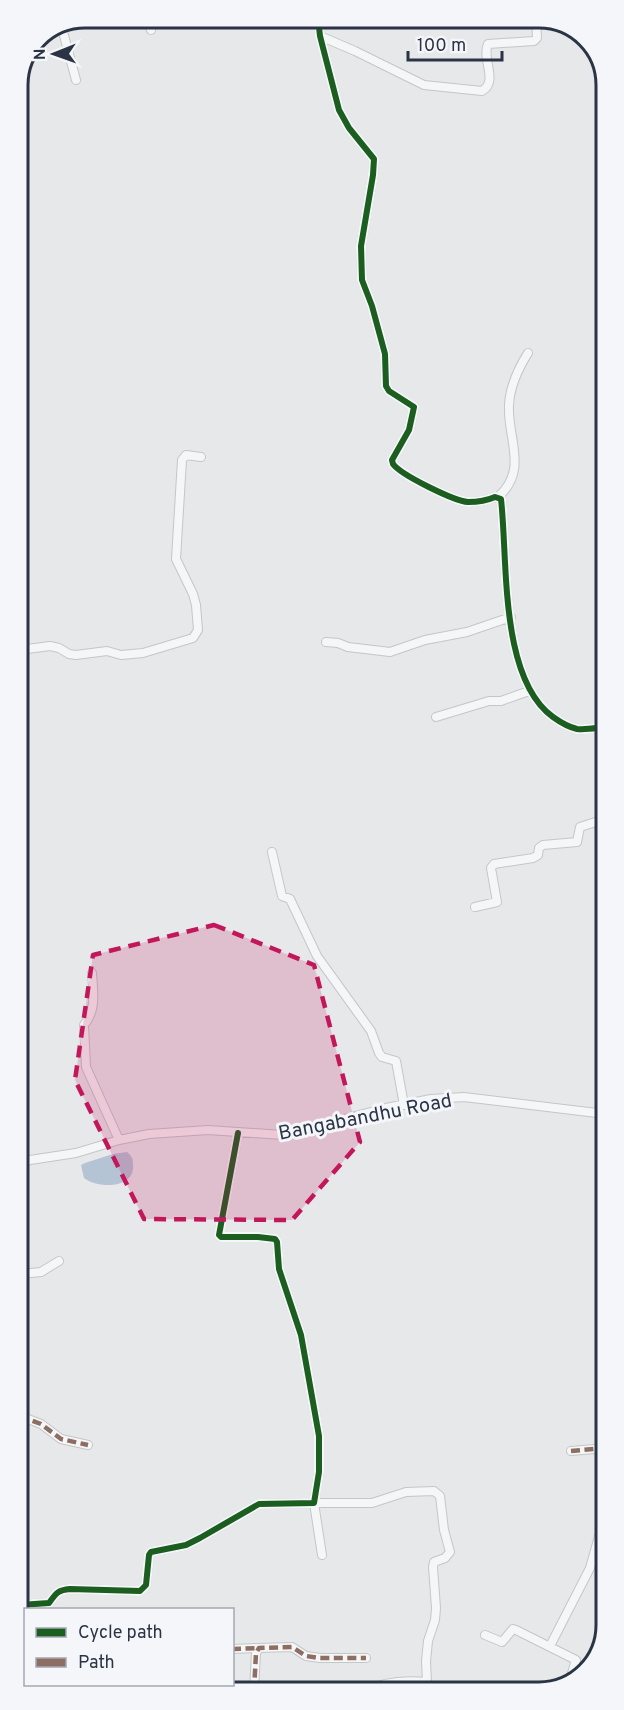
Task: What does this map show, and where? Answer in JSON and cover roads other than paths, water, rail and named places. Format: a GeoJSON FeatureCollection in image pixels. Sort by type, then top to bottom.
{"type":"FeatureCollection","features":[{"type":"Feature","properties":{"kind":"street"},"geometry":{"type":"LineString","coordinates":[[319,29],[339,110],[354,135],[374,159],[361,246],[362,280],[372,306],[385,354],[386,386],[414,407],[409,430],[392,460],[393,464],[404,473],[451,497],[466,502],[498,497],[513,480],[514,447],[509,416],[511,391],[528,353]]}},
{"type":"Feature","properties":{"kind":"street"},"geometry":{"type":"LineString","coordinates":[[320,36],[424,85],[482,91],[489,84],[485,53],[488,44],[534,41],[537,38],[537,29]]}},
{"type":"Feature","properties":{"kind":"street"},"geometry":{"type":"LineString","coordinates":[[63,33],[76,80]]}},
{"type":"Feature","properties":{"kind":"street"},"geometry":{"type":"LineString","coordinates":[[29,649],[50,646],[76,655],[107,651],[121,655],[143,653],[193,638],[198,630],[196,605],[176,559],[176,549],[182,460],[186,455],[201,457]]}},
{"type":"Feature","properties":{"kind":"street"},"geometry":{"type":"LineString","coordinates":[[498,497],[501,499],[505,585],[513,639],[529,691],[534,700],[565,725],[578,729],[596,728]]}},
{"type":"Feature","properties":{"kind":"street"},"geometry":{"type":"LineString","coordinates":[[326,642],[390,652],[425,640],[467,632],[511,617]]}},
{"type":"Feature","properties":{"kind":"street"},"geometry":{"type":"LineString","coordinates":[[436,717],[489,701],[501,701],[529,691]]}},
{"type":"Feature","properties":{"kind":"street"},"geometry":{"type":"LineString","coordinates":[[476,908],[497,902],[491,868],[494,864],[533,858],[538,855],[539,848],[543,845],[577,842],[580,827],[596,822]]}},
{"type":"Feature","properties":{"kind":"street"},"geometry":{"type":"LineString","coordinates":[[272,852],[282,896],[290,898],[317,956],[371,1031],[382,1057],[396,1061],[404,1105]]}},
{"type":"Feature","properties":{"kind":"street"},"geometry":{"type":"LineString","coordinates":[[92,973],[93,1009],[84,1025],[86,1067],[119,1140]]}},
{"type":"Feature","properties":{"kind":"street","name":"Bangabandhu Road"},"geometry":{"type":"LineString","coordinates":[[28,1161],[76,1153],[119,1140],[177,1131],[208,1130],[283,1135],[431,1099],[464,1097],[596,1113]]}},
{"type":"Feature","properties":{"kind":"street"},"geometry":{"type":"LineString","coordinates":[[238,1133],[219,1235],[221,1237],[275,1239],[277,1242],[279,1269],[301,1335],[320,1436],[319,1472],[314,1503],[322,1555]]}},
{"type":"Feature","properties":{"kind":"street"},"geometry":{"type":"LineString","coordinates":[[28,1273],[41,1272],[59,1261]]}},
{"type":"Feature","properties":{"kind":"street"},"geometry":{"type":"LineString","coordinates":[[28,1419],[41,1424],[61,1439],[88,1444]]}},
{"type":"Feature","properties":{"kind":"street"},"geometry":{"type":"LineString","coordinates":[[571,1451],[596,1449]]}},
{"type":"Feature","properties":{"kind":"street"},"geometry":{"type":"LineString","coordinates":[[28,1606],[49,1603],[54,1594],[60,1590],[141,1591],[146,1585],[151,1552],[193,1542],[259,1504],[372,1503],[406,1492],[434,1491],[440,1496],[444,1530],[450,1552],[445,1558],[434,1563],[433,1568],[436,1608],[435,1620],[428,1641],[426,1661],[428,1682]]}},
{"type":"Feature","properties":{"kind":"street"},"geometry":{"type":"LineString","coordinates":[[550,1646],[590,1568],[596,1547]]}},
{"type":"Feature","properties":{"kind":"street"},"geometry":{"type":"LineString","coordinates":[[485,1635],[502,1642],[513,1629],[516,1629],[576,1660],[573,1670]]}},
{"type":"Feature","properties":{"kind":"street"},"geometry":{"type":"LineString","coordinates":[[234,1649],[292,1647],[306,1656],[366,1658]]}},
{"type":"Feature","properties":{"kind":"street"},"geometry":{"type":"LineString","coordinates":[[254,1681],[255,1661],[259,1648]]}},
{"type":"Feature","properties":{"kind":"water"},"geometry":{"type":"Polygon","coordinates":[[[127,1152],[132,1159],[132,1173],[122,1183],[98,1184],[84,1178],[81,1165],[113,1154],[127,1152]]]}}]}
